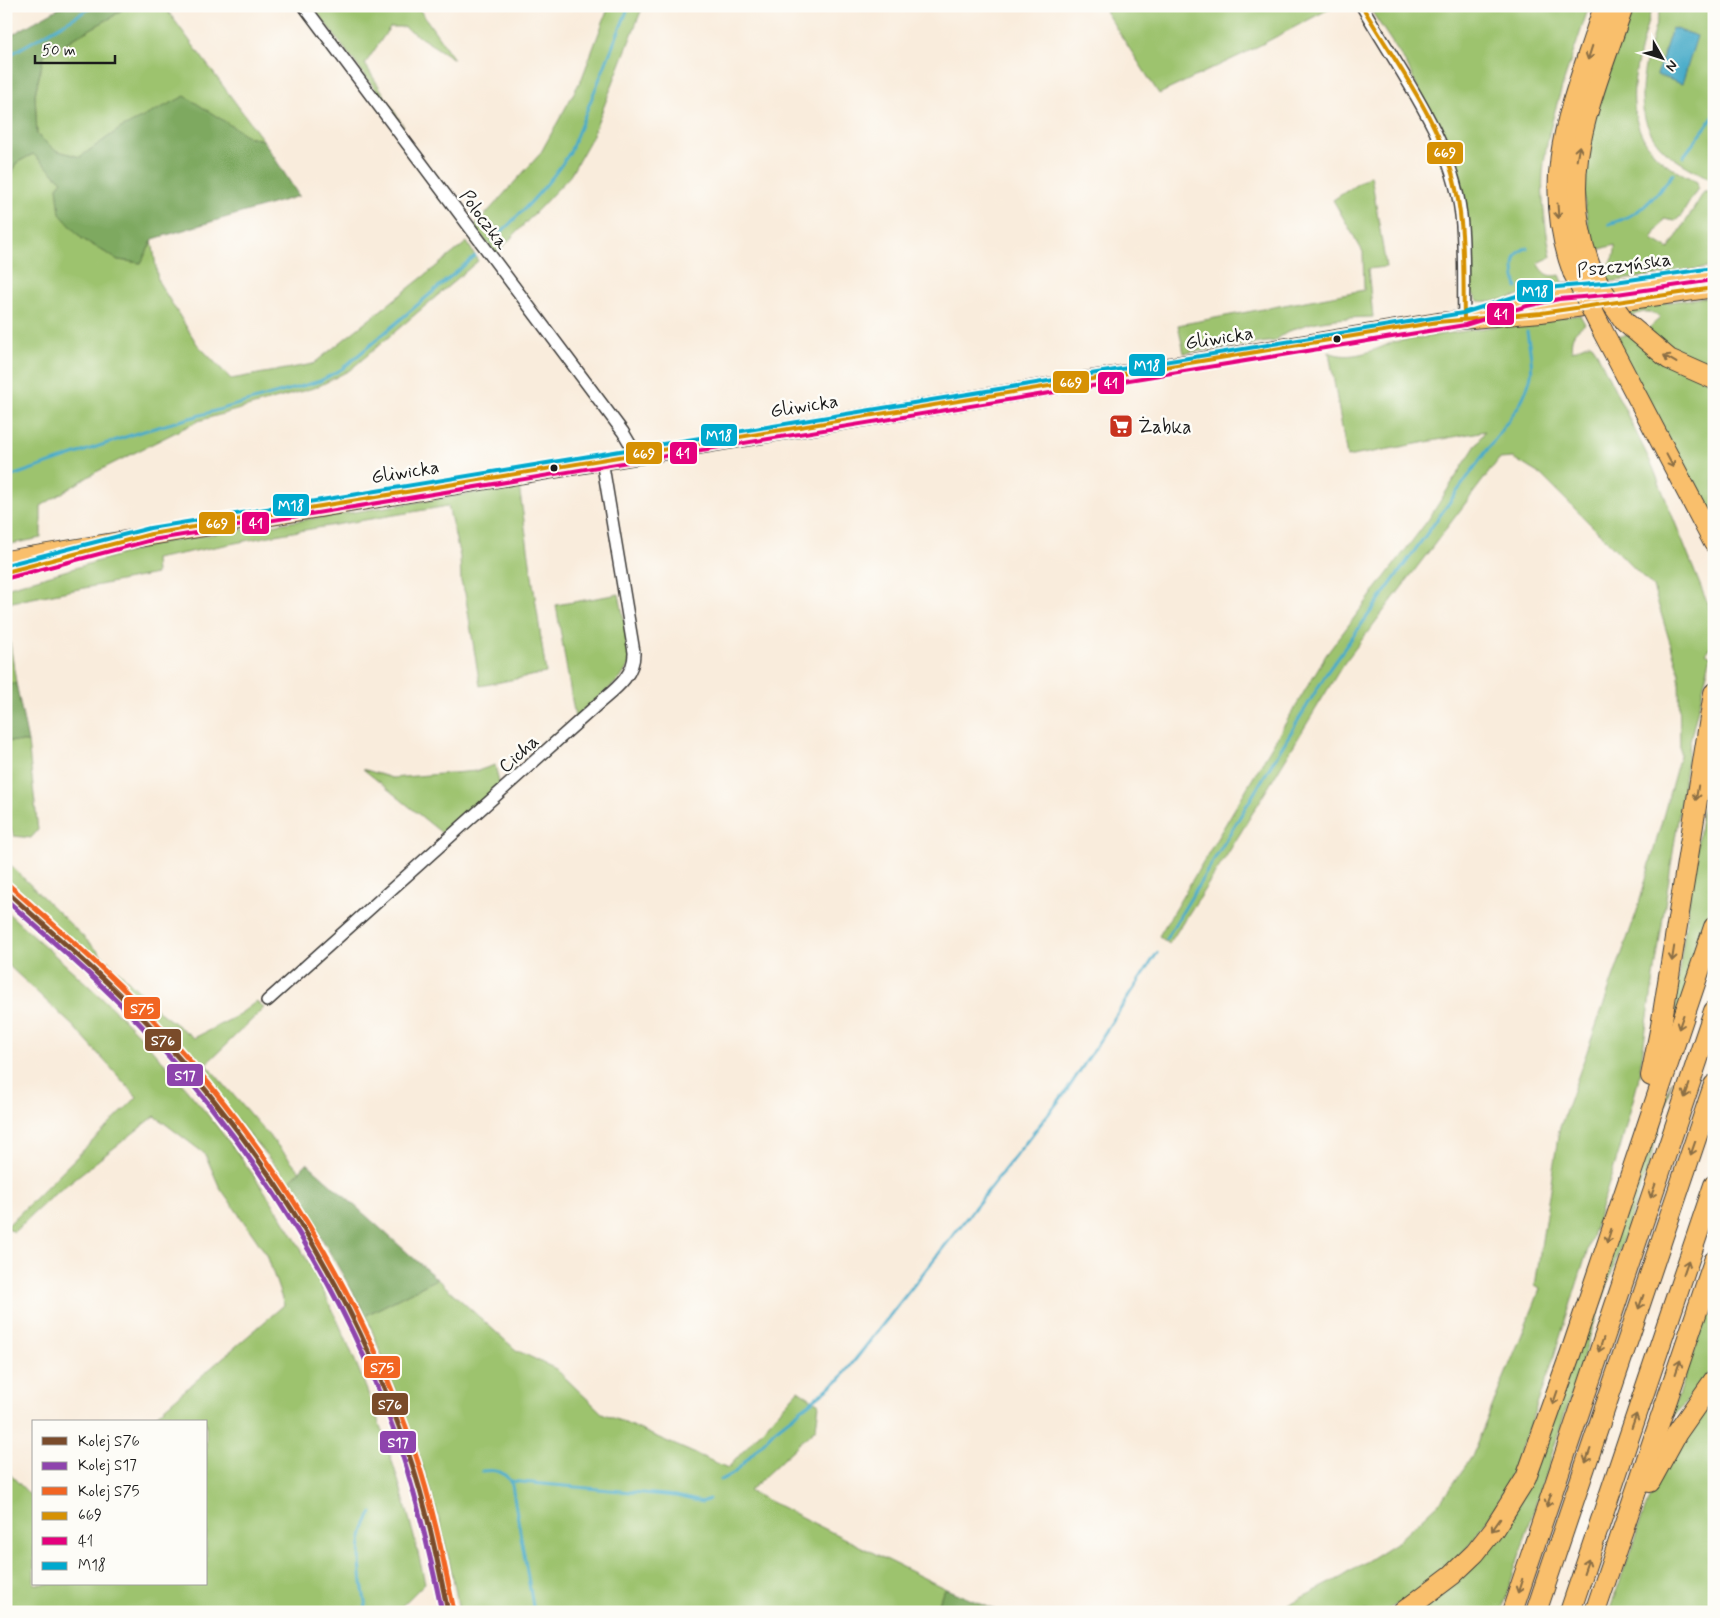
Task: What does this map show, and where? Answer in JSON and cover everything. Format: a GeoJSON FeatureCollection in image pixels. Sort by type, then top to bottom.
{"type":"FeatureCollection","features":[{"type":"Feature","properties":{"kind":"highway"},"geometry":{"type":"LineString","coordinates":[[1604,6],[1566,130],[1558,167],[1558,221],[1582,270],[1601,328],[1714,544]]}},
{"type":"Feature","properties":{"kind":"highway"},"geometry":{"type":"LineString","coordinates":[[1623,6],[1577,153],[1574,187],[1582,270],[1603,291],[1625,322],[1644,340],[1669,359],[1714,379]]}},
{"type":"Feature","properties":{"kind":"highway"},"geometry":{"type":"LineString","coordinates":[[1635,1156],[1662,1026],[1714,693]]}},
{"type":"Feature","properties":{"kind":"highway"},"geometry":{"type":"LineString","coordinates":[[1403,1612],[1452,1575],[1476,1553],[1494,1529],[1526,1478],[1571,1352],[1635,1156],[1714,927]]}},
{"type":"Feature","properties":{"kind":"highway"},"geometry":{"type":"LineString","coordinates":[[1512,1612],[1714,1011]]}},
{"type":"Feature","properties":{"kind":"highway"},"geometry":{"type":"LineString","coordinates":[[1536,1612],[1714,1085]]}},
{"type":"Feature","properties":{"kind":"highway"},"geometry":{"type":"LineString","coordinates":[[1570,1612],[1714,1185]]}},
{"type":"Feature","properties":{"kind":"highway"},"geometry":{"type":"LineString","coordinates":[[1595,1612],[1714,1261]]}},
{"type":"Feature","properties":{"kind":"highway"},"geometry":{"type":"LineString","coordinates":[[1612,1562],[1659,1463],[1692,1408],[1714,1380]]}},
{"type":"Feature","properties":{"kind":"main road","name":"Pszczyńska"},"geometry":{"type":"LineString","coordinates":[[1464,318],[1525,300],[1558,293],[1616,288],[1714,274]]}},
{"type":"Feature","properties":{"kind":"main road","name":"Pszczyńska"},"geometry":{"type":"LineString","coordinates":[[1464,318],[1534,314],[1714,288]]}},
{"type":"Feature","properties":{"kind":"main road","name":"Gliwicka"},"geometry":{"type":"LineString","coordinates":[[6,560],[151,534],[1464,318]]}},
{"type":"Feature","properties":{"kind":"main road","name":"Gliwicka"},"geometry":{"type":"LineString","coordinates":[[6,572],[151,534]]}},
{"type":"Feature","properties":{"kind":"street","name":"Poloczka"},"geometry":{"type":"LineString","coordinates":[[304,6],[623,432],[636,454]]}},
{"type":"Feature","properties":{"kind":"street"},"geometry":{"type":"LineString","coordinates":[[1362,6],[1433,129],[1450,168],[1461,215],[1464,318]]}},
{"type":"Feature","properties":{"kind":"street","name":"Cicha"},"geometry":{"type":"LineString","coordinates":[[267,1001],[605,698],[623,681],[632,669],[634,652],[602,460]]}},
{"type":"Feature","properties":{"kind":"green space"},"geometry":{"type":"Polygon","coordinates":[[[63,6],[127,6],[112,17],[44,55],[35,94],[37,135],[55,150],[80,157],[121,128],[185,96],[249,137],[263,140],[299,196],[153,239],[141,263],[118,260],[81,238],[60,214],[57,187],[62,181],[33,154],[16,163],[6,185],[6,41],[13,34],[63,6]]]}},
{"type":"Feature","properties":{"kind":"green space"},"geometry":{"type":"Polygon","coordinates":[[[127,6],[164,6],[263,140],[249,137],[121,128],[80,157],[54,150],[37,135],[35,94],[44,55],[112,17],[127,6]]]}},
{"type":"Feature","properties":{"kind":"green space"},"geometry":{"type":"Polygon","coordinates":[[[312,6],[417,6],[454,59],[404,27],[390,27],[365,64],[404,127],[312,6]]]}},
{"type":"Feature","properties":{"kind":"green space"},"geometry":{"type":"Polygon","coordinates":[[[609,6],[643,6],[592,137],[570,176],[496,254],[474,227],[540,154],[582,78],[609,6]]]}},
{"type":"Feature","properties":{"kind":"green space"},"geometry":{"type":"Polygon","coordinates":[[[1114,6],[1335,6],[1245,53],[1159,94],[1105,11],[1114,6]]]}},
{"type":"Feature","properties":{"kind":"green space"},"geometry":{"type":"Polygon","coordinates":[[[1368,6],[1589,6],[1555,110],[1545,153],[1543,173],[1543,204],[1551,257],[1538,263],[1547,274],[1552,276],[1560,275],[1565,287],[1491,302],[1478,301],[1471,292],[1468,247],[1454,165],[1407,65],[1368,6]]]}},
{"type":"Feature","properties":{"kind":"green space"},"geometry":{"type":"Polygon","coordinates":[[[1630,6],[1652,6],[1634,82],[1636,120],[1643,138],[1655,154],[1669,166],[1697,182],[1698,188],[1681,216],[1675,221],[1664,219],[1652,239],[1669,249],[1704,192],[1714,192],[1714,267],[1608,282],[1600,269],[1608,266],[1612,260],[1615,253],[1615,245],[1593,251],[1582,188],[1593,123],[1630,6]]]}},
{"type":"Feature","properties":{"kind":"green space"},"geometry":{"type":"Polygon","coordinates":[[[1661,6],[1714,6],[1714,181],[1665,151],[1652,135],[1645,118],[1642,100],[1643,81],[1646,62],[1661,6]]]}},
{"type":"Feature","properties":{"kind":"green space"},"geometry":{"type":"Polygon","coordinates":[[[33,154],[62,181],[57,187],[81,238],[118,260],[141,263],[152,239],[158,281],[197,344],[231,379],[313,364],[467,242],[478,261],[350,370],[317,387],[198,421],[96,472],[41,506],[41,538],[6,545],[6,185],[16,163],[33,154]]]}},
{"type":"Feature","properties":{"kind":"green space"},"geometry":{"type":"Polygon","coordinates":[[[1371,175],[1386,267],[1368,269],[1373,317],[1321,321],[1296,328],[1275,341],[1184,353],[1178,325],[1364,290],[1363,252],[1333,200],[1371,175]]]}},
{"type":"Feature","properties":{"kind":"green space"},"geometry":{"type":"Polygon","coordinates":[[[1714,296],[1714,372],[1685,359],[1646,331],[1660,318],[1657,315],[1646,312],[1632,317],[1625,308],[1714,296]]]}},
{"type":"Feature","properties":{"kind":"green space"},"geometry":{"type":"Polygon","coordinates":[[[1580,315],[1585,324],[1573,335],[1571,342],[1572,351],[1590,343],[1593,345],[1652,465],[1714,620],[1714,644],[1706,653],[1711,656],[1690,741],[1638,1082],[1619,1152],[1548,1375],[1515,1465],[1496,1507],[1467,1549],[1422,1590],[1384,1612],[1274,1612],[1342,1577],[1397,1542],[1441,1501],[1471,1458],[1540,1289],[1535,1286],[1559,1130],[1637,911],[1680,755],[1679,672],[1653,587],[1541,475],[1513,458],[1499,459],[1342,666],[1227,855],[1169,944],[1159,936],[1326,655],[1428,520],[1485,431],[1347,457],[1329,352],[1345,356],[1361,354],[1393,342],[1580,315]]]}},
{"type":"Feature","properties":{"kind":"green space"},"geometry":{"type":"Polygon","coordinates":[[[1628,334],[1714,385],[1714,525],[1615,338],[1628,334]]]}},
{"type":"Feature","properties":{"kind":"green space"},"geometry":{"type":"Polygon","coordinates":[[[519,486],[546,673],[480,686],[465,593],[461,582],[460,557],[448,506],[275,535],[155,559],[156,574],[12,602],[6,606],[6,588],[164,542],[519,486]]]}},
{"type":"Feature","properties":{"kind":"green space"},"geometry":{"type":"Polygon","coordinates":[[[619,594],[632,661],[620,679],[575,718],[556,605],[619,594]]]}},
{"type":"Feature","properties":{"kind":"green space"},"geometry":{"type":"Polygon","coordinates":[[[6,615],[16,683],[6,685],[6,615]]]}},
{"type":"Feature","properties":{"kind":"green space"},"geometry":{"type":"Polygon","coordinates":[[[16,683],[28,742],[6,741],[6,685],[16,683]]]}},
{"type":"Feature","properties":{"kind":"green space"},"geometry":{"type":"Polygon","coordinates":[[[1714,728],[1714,910],[1667,1054],[1714,728]]]}},
{"type":"Feature","properties":{"kind":"green space"},"geometry":{"type":"Polygon","coordinates":[[[6,741],[28,742],[38,830],[31,838],[14,836],[6,817],[6,741]]]}},
{"type":"Feature","properties":{"kind":"green space"},"geometry":{"type":"Polygon","coordinates":[[[495,765],[500,787],[443,834],[363,769],[392,778],[477,771],[495,765]]]}},
{"type":"Feature","properties":{"kind":"green space"},"geometry":{"type":"Polygon","coordinates":[[[6,861],[162,1014],[194,1038],[237,1016],[257,1001],[264,1008],[206,1064],[300,1171],[289,1182],[173,1044],[72,944],[6,884],[6,861]]]}},
{"type":"Feature","properties":{"kind":"green space"},"geometry":{"type":"Polygon","coordinates":[[[6,911],[89,986],[137,1033],[231,1145],[253,1174],[293,1235],[330,1305],[364,1382],[392,1461],[415,1542],[425,1583],[396,1612],[6,1612],[6,1470],[32,1497],[32,1586],[208,1586],[208,1420],[150,1420],[284,1305],[267,1255],[219,1186],[205,1154],[155,1116],[51,1197],[14,1232],[6,1227],[137,1097],[73,1026],[6,963],[6,911]]]}},
{"type":"Feature","properties":{"kind":"green space"},"geometry":{"type":"Polygon","coordinates":[[[1672,1080],[1651,1158],[1592,1330],[1501,1612],[1413,1612],[1489,1545],[1672,1080]]]}},
{"type":"Feature","properties":{"kind":"green space"},"geometry":{"type":"Polygon","coordinates":[[[307,1163],[437,1279],[366,1315],[289,1182],[307,1163]]]}},
{"type":"Feature","properties":{"kind":"green space"},"geometry":{"type":"Polygon","coordinates":[[[437,1279],[516,1350],[556,1369],[602,1413],[728,1468],[798,1390],[819,1404],[816,1428],[749,1491],[944,1588],[936,1612],[459,1612],[452,1573],[433,1498],[408,1425],[366,1315],[437,1279]]]}},
{"type":"Feature","properties":{"kind":"green space"},"geometry":{"type":"Polygon","coordinates":[[[1714,1293],[1714,1367],[1675,1415],[1671,1415],[1714,1293]]]}},
{"type":"Feature","properties":{"kind":"green space"},"geometry":{"type":"Polygon","coordinates":[[[1714,1391],[1714,1612],[1609,1612],[1655,1481],[1714,1391]]]}},
{"type":"Feature","properties":{"kind":"green space"},"geometry":{"type":"Polygon","coordinates":[[[944,1588],[1000,1612],[936,1612],[944,1588]]]}},
{"type":"Feature","properties":{"kind":"water"},"geometry":{"type":"Polygon","coordinates":[[[1672,28],[1697,36],[1682,84],[1657,75],[1672,28]]]}},
{"type":"Feature","properties":{"kind":"waterway"},"geometry":{"type":"LineString","coordinates":[[6,57],[94,6]]}},
{"type":"Feature","properties":{"kind":"waterway"},"geometry":{"type":"LineString","coordinates":[[492,241],[543,188],[570,152],[629,6]]}},
{"type":"Feature","properties":{"kind":"waterway"},"geometry":{"type":"LineString","coordinates":[[1683,157],[1714,116]]}},
{"type":"Feature","properties":{"kind":"waterway"},"geometry":{"type":"LineString","coordinates":[[1609,224],[1638,211],[1659,191],[1673,174]]}},
{"type":"Feature","properties":{"kind":"waterway"},"geometry":{"type":"LineString","coordinates":[[1517,288],[1514,271],[1515,259],[1517,254],[1527,248]]}},
{"type":"Feature","properties":{"kind":"waterway"},"geometry":{"type":"LineString","coordinates":[[6,478],[137,433],[320,381],[342,369],[475,256]]}},
{"type":"Feature","properties":{"kind":"waterway"},"geometry":{"type":"LineString","coordinates":[[1166,939],[1328,671],[1518,407],[1528,387],[1532,371],[1527,332]]}},
{"type":"Feature","properties":{"kind":"waterway"},"geometry":{"type":"LineString","coordinates":[[721,1480],[734,1473],[775,1430],[840,1379],[1068,1089],[1157,953]]}},
{"type":"Feature","properties":{"kind":"waterway"},"geometry":{"type":"LineString","coordinates":[[482,1471],[492,1470],[500,1472],[512,1485],[534,1612]]}},
{"type":"Feature","properties":{"kind":"waterway"},"geometry":{"type":"LineString","coordinates":[[510,1481],[676,1496],[702,1502],[709,1499]]}},
{"type":"Feature","properties":{"kind":"waterway"},"geometry":{"type":"LineString","coordinates":[[367,1612],[361,1574],[360,1548],[366,1524],[372,1513]]}},
{"type":"Feature","properties":{"kind":"rail line","name":"S75"},"geometry":{"type":"LineString","coordinates":[[10,886],[106,972],[160,1027],[239,1122],[309,1225],[340,1279],[368,1335],[414,1450],[432,1510],[454,1611]]}},
{"type":"Feature","properties":{"kind":"rail line","name":"S76"},"geometry":{"type":"LineString","coordinates":[[6,891],[101,977],[155,1031],[234,1126],[270,1176],[303,1228],[334,1282],[362,1337],[408,1452],[426,1511],[448,1612]]}},
{"type":"Feature","properties":{"kind":"rail line","name":"S17"},"geometry":{"type":"LineString","coordinates":[[6,900],[98,982],[150,1035],[190,1081],[228,1130],[298,1231],[356,1340],[381,1396],[414,1493],[442,1612]]}},
{"type":"Feature","properties":{"kind":"transit line","name":"669"},"geometry":{"type":"LineString","coordinates":[[1362,6],[1429,117],[1449,165],[1456,189],[1461,221],[1464,319]]}},
{"type":"Feature","properties":{"kind":"transit line","name":"M18"},"geometry":{"type":"LineString","coordinates":[[6,565],[150,528],[1463,313],[1523,294],[1557,287],[1615,282],[1713,268]]}},
{"type":"Feature","properties":{"kind":"transit line","name":"41"},"geometry":{"type":"LineString","coordinates":[[8,578],[152,540],[1465,325],[1527,306],[1559,299],[1617,294],[1714,280]]}},
{"type":"Feature","properties":{"kind":"transit line","name":"669"},"geometry":{"type":"LineString","coordinates":[[6,572],[151,534],[1438,322],[1541,313],[1714,288]]}},
{"type":"Feature","properties":{"kind":"place","name":"Żabka"},"geometry":{"type":"Point","coordinates":[1121,426]}}]}
